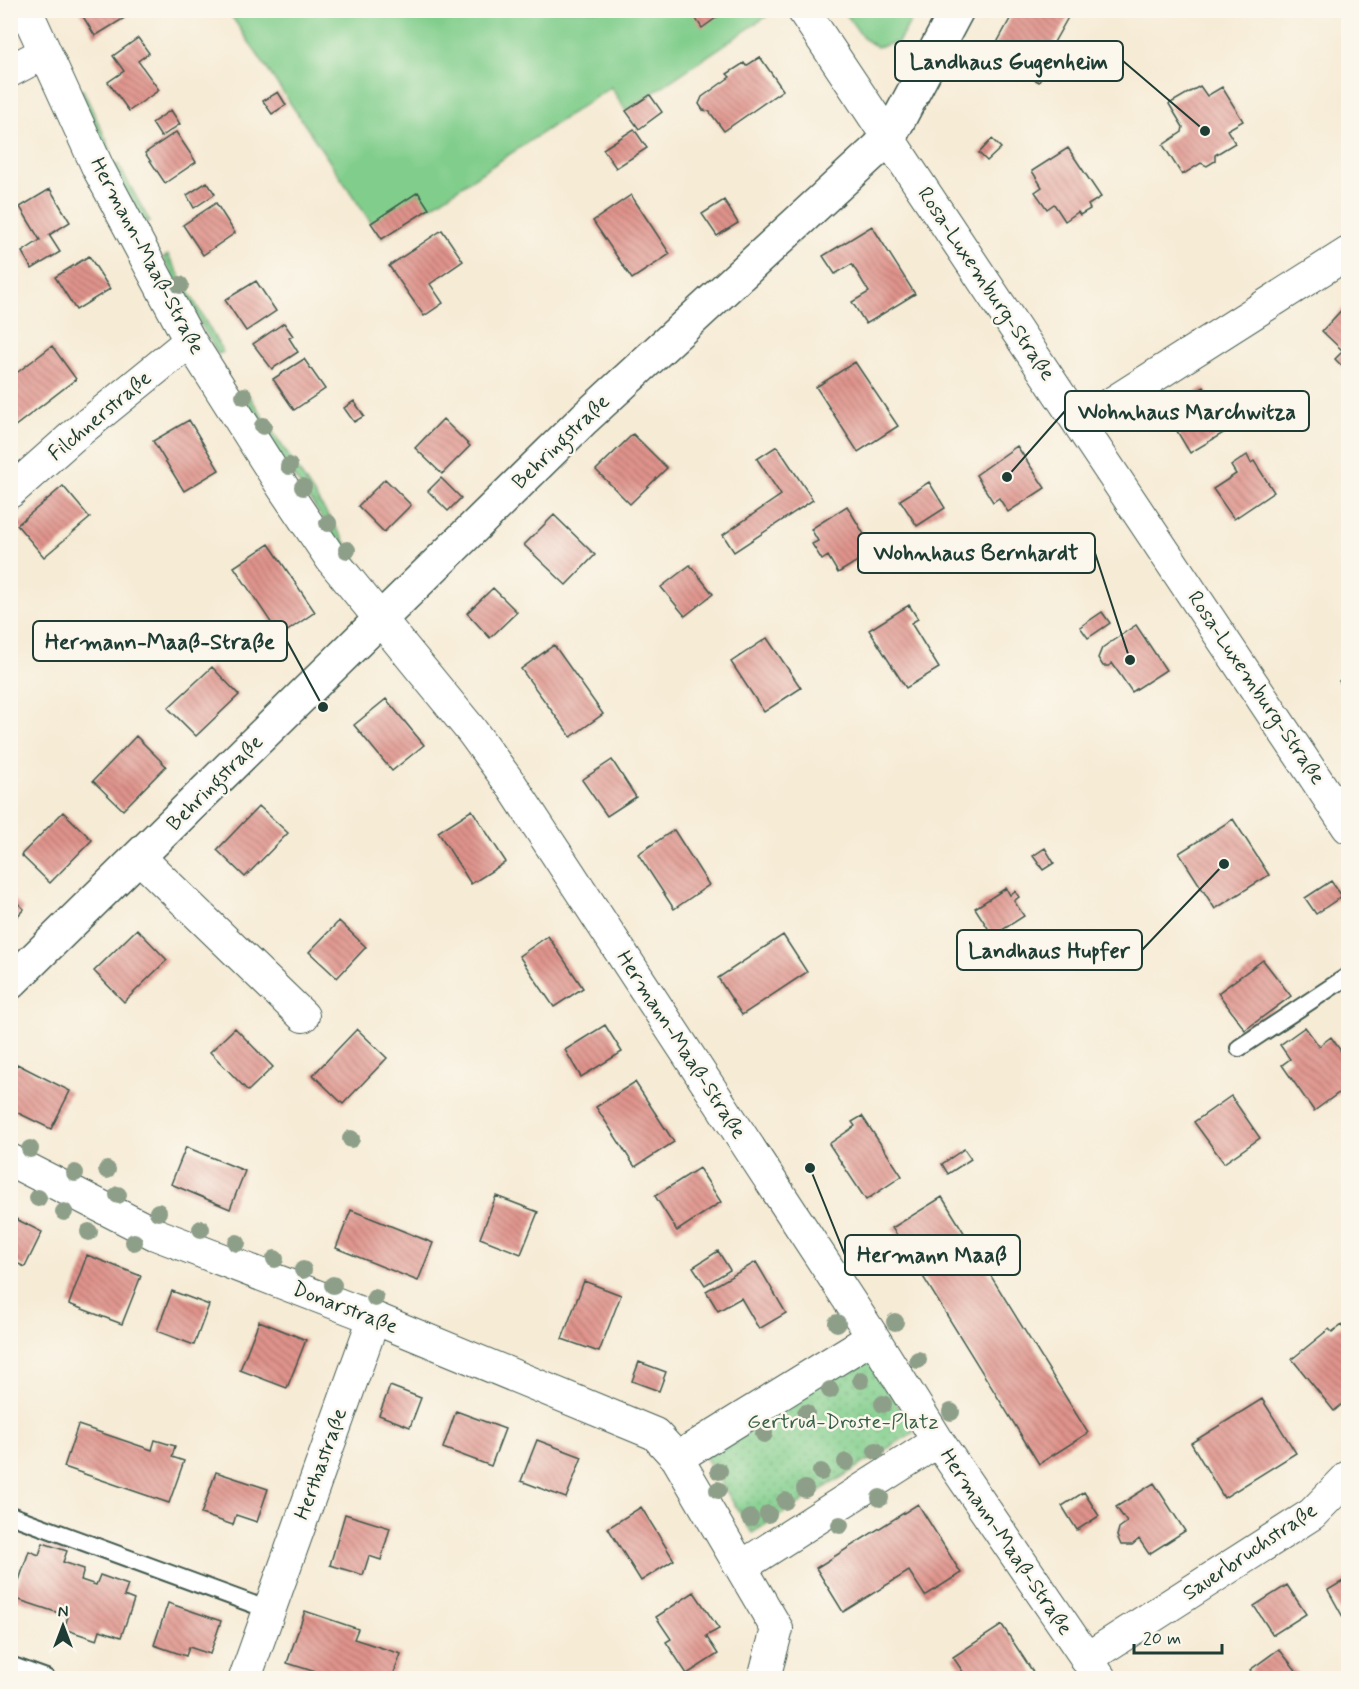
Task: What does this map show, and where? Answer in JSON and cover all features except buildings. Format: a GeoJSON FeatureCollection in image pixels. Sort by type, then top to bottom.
{"type":"FeatureCollection","features":[{"type":"Feature","properties":{"kind":"street","name":"Hermann-Maaß-Straße"},"geometry":{"type":"LineString","coordinates":[[26,10],[98,168],[190,341],[282,486],[332,560],[471,730],[512,786],[873,1337],[938,1441],[1093,1669]]}},
{"type":"Feature","properties":{"kind":"street","name":"Rosa-Luxemburg-Straße"},"geometry":{"type":"LineString","coordinates":[[803,10],[1348,827]]}},
{"type":"Feature","properties":{"kind":"street","name":"Behringstraße"},"geometry":{"type":"LineString","coordinates":[[10,982],[140,858],[584,419],[889,138],[957,10]]}},
{"type":"Feature","properties":{"kind":"street"},"geometry":{"type":"LineString","coordinates":[[10,71],[44,53]]}},
{"type":"Feature","properties":{"kind":"street"},"geometry":{"type":"LineString","coordinates":[[1079,424],[1348,253]]}},
{"type":"Feature","properties":{"kind":"street","name":"Filchnerstraße"},"geometry":{"type":"LineString","coordinates":[[10,492],[72,437],[190,341]]}},
{"type":"Feature","properties":{"kind":"street"},"geometry":{"type":"LineString","coordinates":[[140,858],[303,1016]]}},
{"type":"Feature","properties":{"kind":"street","name":"Donarstraße"},"geometry":{"type":"LineString","coordinates":[[10,1160],[155,1234],[374,1318],[655,1434],[676,1458]]}},
{"type":"Feature","properties":{"kind":"street","name":"Herthastraße"},"geometry":{"type":"LineString","coordinates":[[245,1678],[374,1318]]}},
{"type":"Feature","properties":{"kind":"street"},"geometry":{"type":"LineString","coordinates":[[764,1678],[777,1629],[676,1458],[873,1337]]}},
{"type":"Feature","properties":{"kind":"street"},"geometry":{"type":"LineString","coordinates":[[741,1567],[938,1441]]}},
{"type":"Feature","properties":{"kind":"street","name":"Sauerbruchstraße"},"geometry":{"type":"LineString","coordinates":[[1093,1669],[1312,1514],[1348,1477]]}},
{"type":"Feature","properties":{"kind":"lane"},"geometry":{"type":"LineString","coordinates":[[1239,1048],[1348,976]]}},
{"type":"Feature","properties":{"kind":"lane"},"geometry":{"type":"LineString","coordinates":[[10,1515],[269,1610]]}},
{"type":"Feature","properties":{"kind":"lane"},"geometry":{"type":"LineString","coordinates":[[10,1665],[46,1678]]}},
{"type":"Feature","properties":{"kind":"green space"},"geometry":{"type":"Polygon","coordinates":[[[764,10],[767,16],[626,111],[611,87],[382,239],[228,11],[764,10]]]}},
{"type":"Feature","properties":{"kind":"green space"},"geometry":{"type":"Polygon","coordinates":[[[844,11],[917,11],[898,42],[877,47],[863,38],[844,11]]]}},
{"type":"Feature","properties":{"kind":"green space"},"geometry":{"type":"Polygon","coordinates":[[[83,90],[111,150],[106,152],[79,91],[83,90]]]}},
{"type":"Feature","properties":{"kind":"green space"},"geometry":{"type":"Polygon","coordinates":[[[118,164],[150,222],[143,222],[113,167],[118,164]]]}},
{"type":"Feature","properties":{"kind":"green space"},"geometry":{"type":"Polygon","coordinates":[[[168,255],[223,352],[218,354],[163,258],[168,255]]]}},
{"type":"Feature","properties":{"kind":"green space"},"geometry":{"type":"Polygon","coordinates":[[[246,391],[369,578],[364,580],[278,452],[242,393],[246,391]]]}},
{"type":"Feature","properties":{"kind":"green space","name":"Gertrud-Droste-Platz"},"geometry":{"type":"Polygon","coordinates":[[[866,1354],[914,1432],[752,1533],[704,1455],[866,1354]]]}},
{"type":"Feature","properties":{"kind":"place","name":"Landhaus Gugenheim"},"geometry":{"type":"Point","coordinates":[1205,131]}},
{"type":"Feature","properties":{"kind":"place","name":"Wohnhaus Marchwitza"},"geometry":{"type":"Point","coordinates":[1007,477]}},
{"type":"Feature","properties":{"kind":"place","name":"Wohnhaus Bernhardt"},"geometry":{"type":"Point","coordinates":[1130,660]}},
{"type":"Feature","properties":{"kind":"place","name":"Hermann-Maaß-Straße"},"geometry":{"type":"Point","coordinates":[323,707]}},
{"type":"Feature","properties":{"kind":"place","name":"Landhaus Hupfer"},"geometry":{"type":"Point","coordinates":[1224,864]}},
{"type":"Feature","properties":{"kind":"place","name":"Hermann Maaß"},"geometry":{"type":"Point","coordinates":[810,1168]}}]}
